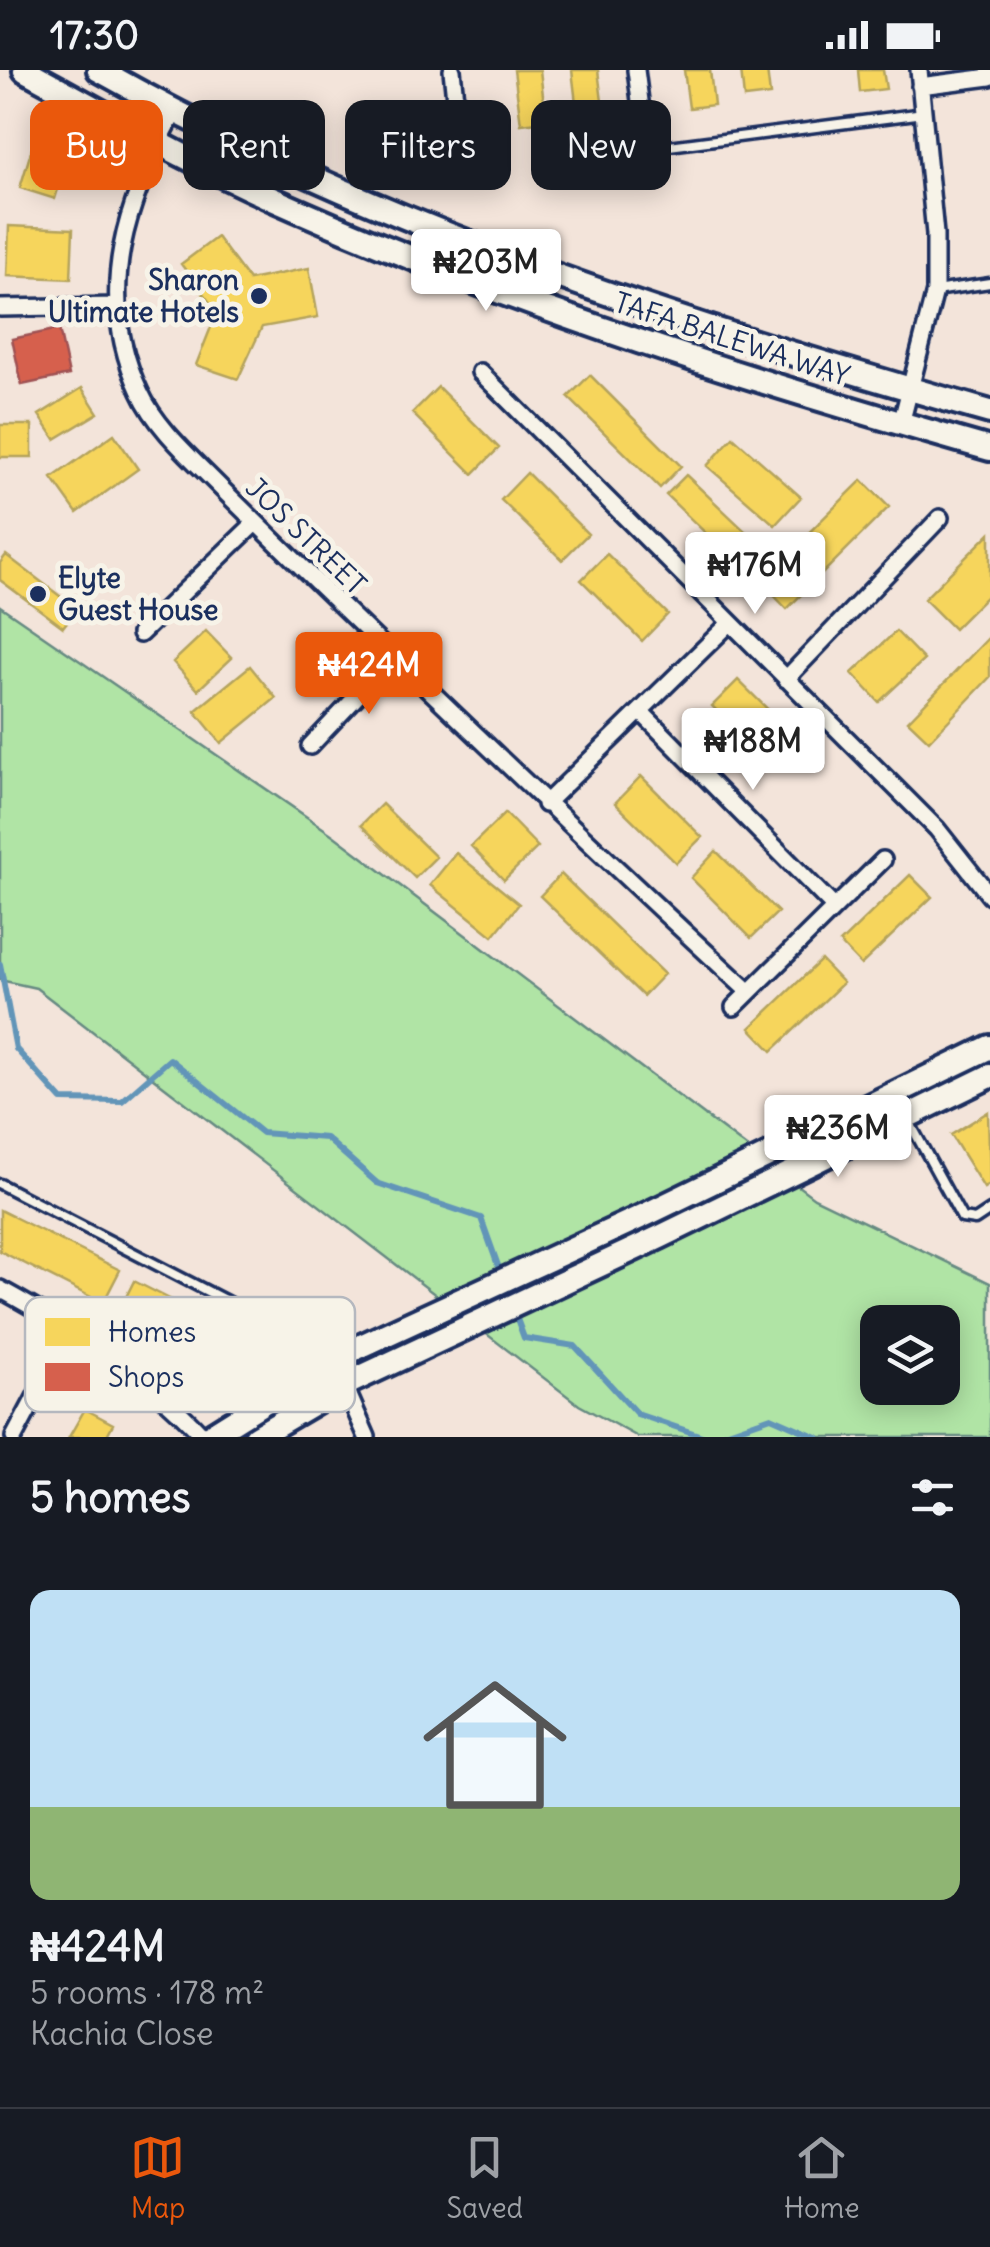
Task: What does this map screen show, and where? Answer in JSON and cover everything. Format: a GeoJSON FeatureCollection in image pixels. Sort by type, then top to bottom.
{"type":"FeatureCollection","features":[{"type":"Feature","properties":{"kind":"main road","name":"TAFA BALEWA WAY"},"geometry":{"type":"LineString","coordinates":[[26,70],[81,100]]}},
{"type":"Feature","properties":{"kind":"main road","name":"TAFA BALEWA WAY"},"geometry":{"type":"LineString","coordinates":[[99,70],[304,173],[526,265],[664,314],[990,412]]}},
{"type":"Feature","properties":{"kind":"main road","name":"TAFA BALEWA WAY"},"geometry":{"type":"LineString","coordinates":[[163,144],[294,209],[514,297],[648,346],[990,449]]}},
{"type":"Feature","properties":{"kind":"main road"},"geometry":{"type":"LineString","coordinates":[[355,1348],[649,1213],[990,1047]]}},
{"type":"Feature","properties":{"kind":"main road"},"geometry":{"type":"LineString","coordinates":[[355,1379],[907,1118],[987,1084]]}},
{"type":"Feature","properties":{"kind":"main road"},"geometry":{"type":"LineString","coordinates":[[206,1437],[246,1412]]}},
{"type":"Feature","properties":{"kind":"main road"},"geometry":{"type":"LineString","coordinates":[[256,1437],[298,1412]]}},
{"type":"Feature","properties":{"kind":"street"},"geometry":{"type":"LineString","coordinates":[[452,70],[455,99]]}},
{"type":"Feature","properties":{"kind":"street"},"geometry":{"type":"LineString","coordinates":[[636,70],[640,100]]}},
{"type":"Feature","properties":{"kind":"street"},"geometry":{"type":"LineString","coordinates":[[900,424],[935,291],[936,234],[920,78],[990,77]]}},
{"type":"Feature","properties":{"kind":"street","name":"JOS STREET"},"geometry":{"type":"LineString","coordinates":[[163,133],[175,111]]}},
{"type":"Feature","properties":{"kind":"street","name":"JOS STREET"},"geometry":{"type":"LineString","coordinates":[[138,190],[118,258],[118,306],[127,357],[140,393],[160,424],[255,523],[545,804],[749,992]]}},
{"type":"Feature","properties":{"kind":"street"},"geometry":{"type":"LineString","coordinates":[[0,308],[118,306]]}},
{"type":"Feature","properties":{"kind":"street"},"geometry":{"type":"LineString","coordinates":[[480,372],[937,829],[990,896]]}},
{"type":"Feature","properties":{"kind":"street"},"geometry":{"type":"LineString","coordinates":[[786,679],[940,518]]}},
{"type":"Feature","properties":{"kind":"street"},"geometry":{"type":"LineString","coordinates":[[140,634],[255,523]]}},
{"type":"Feature","properties":{"kind":"street"},"geometry":{"type":"LineString","coordinates":[[545,804],[730,624]]}},
{"type":"Feature","properties":{"kind":"street"},"geometry":{"type":"LineString","coordinates":[[310,746],[394,657]]}},
{"type":"Feature","properties":{"kind":"street"},"geometry":{"type":"LineString","coordinates":[[640,711],[834,907]]}},
{"type":"Feature","properties":{"kind":"street"},"geometry":{"type":"LineString","coordinates":[[734,1007],[884,860]]}},
{"type":"Feature","properties":{"kind":"street"},"geometry":{"type":"LineString","coordinates":[[0,1289],[25,1303]]}},
{"type":"Feature","properties":{"kind":"street"},"geometry":{"type":"LineString","coordinates":[[355,1409],[367,1437]]}},
{"type":"Feature","properties":{"kind":"street"},"geometry":{"type":"LineString","coordinates":[[14,1437],[27,1412]]}},
{"type":"Feature","properties":{"kind":"street"},"geometry":{"type":"LineString","coordinates":[[180,1412],[206,1437]]}},
{"type":"Feature","properties":{"kind":"lane"},"geometry":{"type":"LineString","coordinates":[[671,146],[924,113]]}},
{"type":"Feature","properties":{"kind":"lane"},"geometry":{"type":"LineString","coordinates":[[935,291],[990,283]]}},
{"type":"Feature","properties":{"kind":"lane"},"geometry":{"type":"LineString","coordinates":[[907,1118],[962,1218],[975,1220],[990,1210]]}},
{"type":"Feature","properties":{"kind":"lane"},"geometry":{"type":"LineString","coordinates":[[0,1184],[219,1297]]}},
{"type":"Feature","properties":{"kind":"green space"},"geometry":{"type":"Polygon","coordinates":[[[0,606],[333,835],[814,1198],[990,1283],[990,1437],[638,1437],[579,1405],[36,988],[0,980],[0,606]]]}},
{"type":"Feature","properties":{"kind":"building: Homes"},"geometry":{"type":"Polygon","coordinates":[[[514,70],[540,70],[544,100],[531,100],[531,123],[521,124],[514,70]]]}},
{"type":"Feature","properties":{"kind":"building: Homes"},"geometry":{"type":"Polygon","coordinates":[[[572,70],[598,70],[602,100],[576,100],[572,70]]]}},
{"type":"Feature","properties":{"kind":"building: Homes"},"geometry":{"type":"Polygon","coordinates":[[[684,70],[710,70],[714,105],[689,108],[684,70]]]}},
{"type":"Feature","properties":{"kind":"building: Homes"},"geometry":{"type":"Polygon","coordinates":[[[741,70],[767,70],[770,95],[744,98],[741,70]]]}},
{"type":"Feature","properties":{"kind":"building: Homes"},"geometry":{"type":"Polygon","coordinates":[[[858,70],[883,70],[886,89],[860,92],[858,70]]]}},
{"type":"Feature","properties":{"kind":"building: Homes"},"geometry":{"type":"Polygon","coordinates":[[[30,155],[30,190],[58,190],[55,199],[20,188],[30,155]]]}},
{"type":"Feature","properties":{"kind":"building: Homes"},"geometry":{"type":"Polygon","coordinates":[[[9,226],[73,229],[71,279],[7,276],[9,226]]]}},
{"type":"Feature","properties":{"kind":"building: Homes","name":"Sharon Ultimate Hotels"},"geometry":{"type":"Polygon","coordinates":[[[217,237],[249,280],[309,268],[318,317],[262,327],[238,379],[196,365],[217,312],[181,264],[217,237]]]}},
{"type":"Feature","properties":{"kind":"building: Homes"},"geometry":{"type":"Polygon","coordinates":[[[590,375],[681,466],[660,488],[568,397],[590,375]]]}},
{"type":"Feature","properties":{"kind":"building: Homes"},"geometry":{"type":"Polygon","coordinates":[[[438,387],[499,448],[473,474],[412,413],[438,387]]]}},
{"type":"Feature","properties":{"kind":"building: Homes"},"geometry":{"type":"Polygon","coordinates":[[[82,388],[98,413],[55,439],[39,415],[82,388]]]}},
{"type":"Feature","properties":{"kind":"building: Homes"},"geometry":{"type":"Polygon","coordinates":[[[0,425],[32,425],[32,457],[0,457],[0,425]]]}},
{"type":"Feature","properties":{"kind":"building: Homes"},"geometry":{"type":"Polygon","coordinates":[[[114,434],[138,469],[77,513],[52,478],[114,434]]]}},
{"type":"Feature","properties":{"kind":"building: Homes"},"geometry":{"type":"Polygon","coordinates":[[[733,437],[801,497],[775,525],[707,466],[733,437]]]}},
{"type":"Feature","properties":{"kind":"building: Homes"},"geometry":{"type":"Polygon","coordinates":[[[527,473],[588,534],[562,560],[501,500],[527,473]]]}},
{"type":"Feature","properties":{"kind":"building: Homes"},"geometry":{"type":"Polygon","coordinates":[[[686,475],[764,549],[744,570],[666,495],[686,475]]]}},
{"type":"Feature","properties":{"kind":"building: Homes"},"geometry":{"type":"Polygon","coordinates":[[[862,480],[889,507],[787,609],[760,581],[862,480]]]}},
{"type":"Feature","properties":{"kind":"building: Homes"},"geometry":{"type":"Polygon","coordinates":[[[990,533],[990,593],[954,629],[924,599],[990,533]]]}},
{"type":"Feature","properties":{"kind":"building: Homes"},"geometry":{"type":"Polygon","coordinates":[[[607,554],[668,614],[642,641],[581,580],[607,554]]]}},
{"type":"Feature","properties":{"kind":"building: Homes","name":"Elyte Guest House"},"geometry":{"type":"Polygon","coordinates":[[[6,555],[77,609],[63,627],[0,580],[0,563],[6,555]]]}},
{"type":"Feature","properties":{"kind":"building: Homes"},"geometry":{"type":"Polygon","coordinates":[[[206,631],[232,658],[198,690],[173,662],[206,631]]]}},
{"type":"Feature","properties":{"kind":"building: Homes"},"geometry":{"type":"Polygon","coordinates":[[[896,631],[924,660],[879,702],[852,673],[896,631]]]}},
{"type":"Feature","properties":{"kind":"building: Homes"},"geometry":{"type":"Polygon","coordinates":[[[990,636],[990,677],[929,741],[908,721],[990,636]]]}},
{"type":"Feature","properties":{"kind":"building: Homes"},"geometry":{"type":"Polygon","coordinates":[[[250,666],[276,698],[221,743],[195,711],[250,666]]]}},
{"type":"Feature","properties":{"kind":"building: Homes"},"geometry":{"type":"Polygon","coordinates":[[[738,680],[799,740],[773,766],[712,706],[738,680]]]}},
{"type":"Feature","properties":{"kind":"building: Homes"},"geometry":{"type":"Polygon","coordinates":[[[641,776],[702,837],[676,863],[615,803],[641,776]]]}},
{"type":"Feature","properties":{"kind":"building: Homes"},"geometry":{"type":"Polygon","coordinates":[[[382,804],[436,857],[415,878],[361,825],[382,804]]]}},
{"type":"Feature","properties":{"kind":"building: Homes"},"geometry":{"type":"Polygon","coordinates":[[[505,813],[538,847],[504,880],[471,846],[505,813]]]}},
{"type":"Feature","properties":{"kind":"building: Homes"},"geometry":{"type":"Polygon","coordinates":[[[716,851],[778,912],[751,938],[691,878],[716,851]]]}},
{"type":"Feature","properties":{"kind":"building: Homes"},"geometry":{"type":"Polygon","coordinates":[[[456,853],[519,904],[493,936],[430,885],[456,853]]]}},
{"type":"Feature","properties":{"kind":"building: Homes"},"geometry":{"type":"Polygon","coordinates":[[[561,874],[664,974],[643,996],[540,896],[561,874]]]}},
{"type":"Feature","properties":{"kind":"building: Homes"},"geometry":{"type":"Polygon","coordinates":[[[910,875],[932,897],[861,965],[840,943],[910,875]]]}},
{"type":"Feature","properties":{"kind":"building: Homes"},"geometry":{"type":"Polygon","coordinates":[[[821,960],[843,983],[772,1051],[750,1028],[821,960]]]}},
{"type":"Feature","properties":{"kind":"building: Homes"},"geometry":{"type":"Polygon","coordinates":[[[988,1112],[990,1184],[984,1188],[951,1135],[988,1112]]]}},
{"type":"Feature","properties":{"kind":"building: Homes"},"geometry":{"type":"Polygon","coordinates":[[[0,1210],[120,1270],[106,1297],[91,1297],[0,1251],[0,1210]]]}},
{"type":"Feature","properties":{"kind":"building: Homes"},"geometry":{"type":"Polygon","coordinates":[[[134,1281],[166,1297],[126,1297],[134,1281]]]}},
{"type":"Feature","properties":{"kind":"building: Homes"},"geometry":{"type":"Polygon","coordinates":[[[83,1412],[113,1424],[106,1437],[69,1437],[83,1412]]]}},
{"type":"Feature","properties":{"kind":"building: Shops"},"geometry":{"type":"Polygon","coordinates":[[[59,329],[69,375],[22,385],[12,339],[59,329]]]}},
{"type":"Feature","properties":{"kind":"waterway"},"geometry":{"type":"LineString","coordinates":[[0,964],[16,1049],[62,1100],[122,1101],[170,1059],[262,1133],[326,1138],[377,1183],[481,1218],[501,1274]]}},
{"type":"Feature","properties":{"kind":"waterway"},"geometry":{"type":"LineString","coordinates":[[505,1286],[524,1338],[575,1346],[637,1414],[705,1437]]}},
{"type":"Feature","properties":{"kind":"waterway"},"geometry":{"type":"LineString","coordinates":[[714,1437],[771,1417],[817,1437]]}},
{"type":"Feature","properties":{"kind":"place","name":"Sharon Ultimate Hotels"},"geometry":{"type":"Point","coordinates":[259,296]}},
{"type":"Feature","properties":{"kind":"place","name":"Elyte Guest House"},"geometry":{"type":"Point","coordinates":[38,594]}}]}
